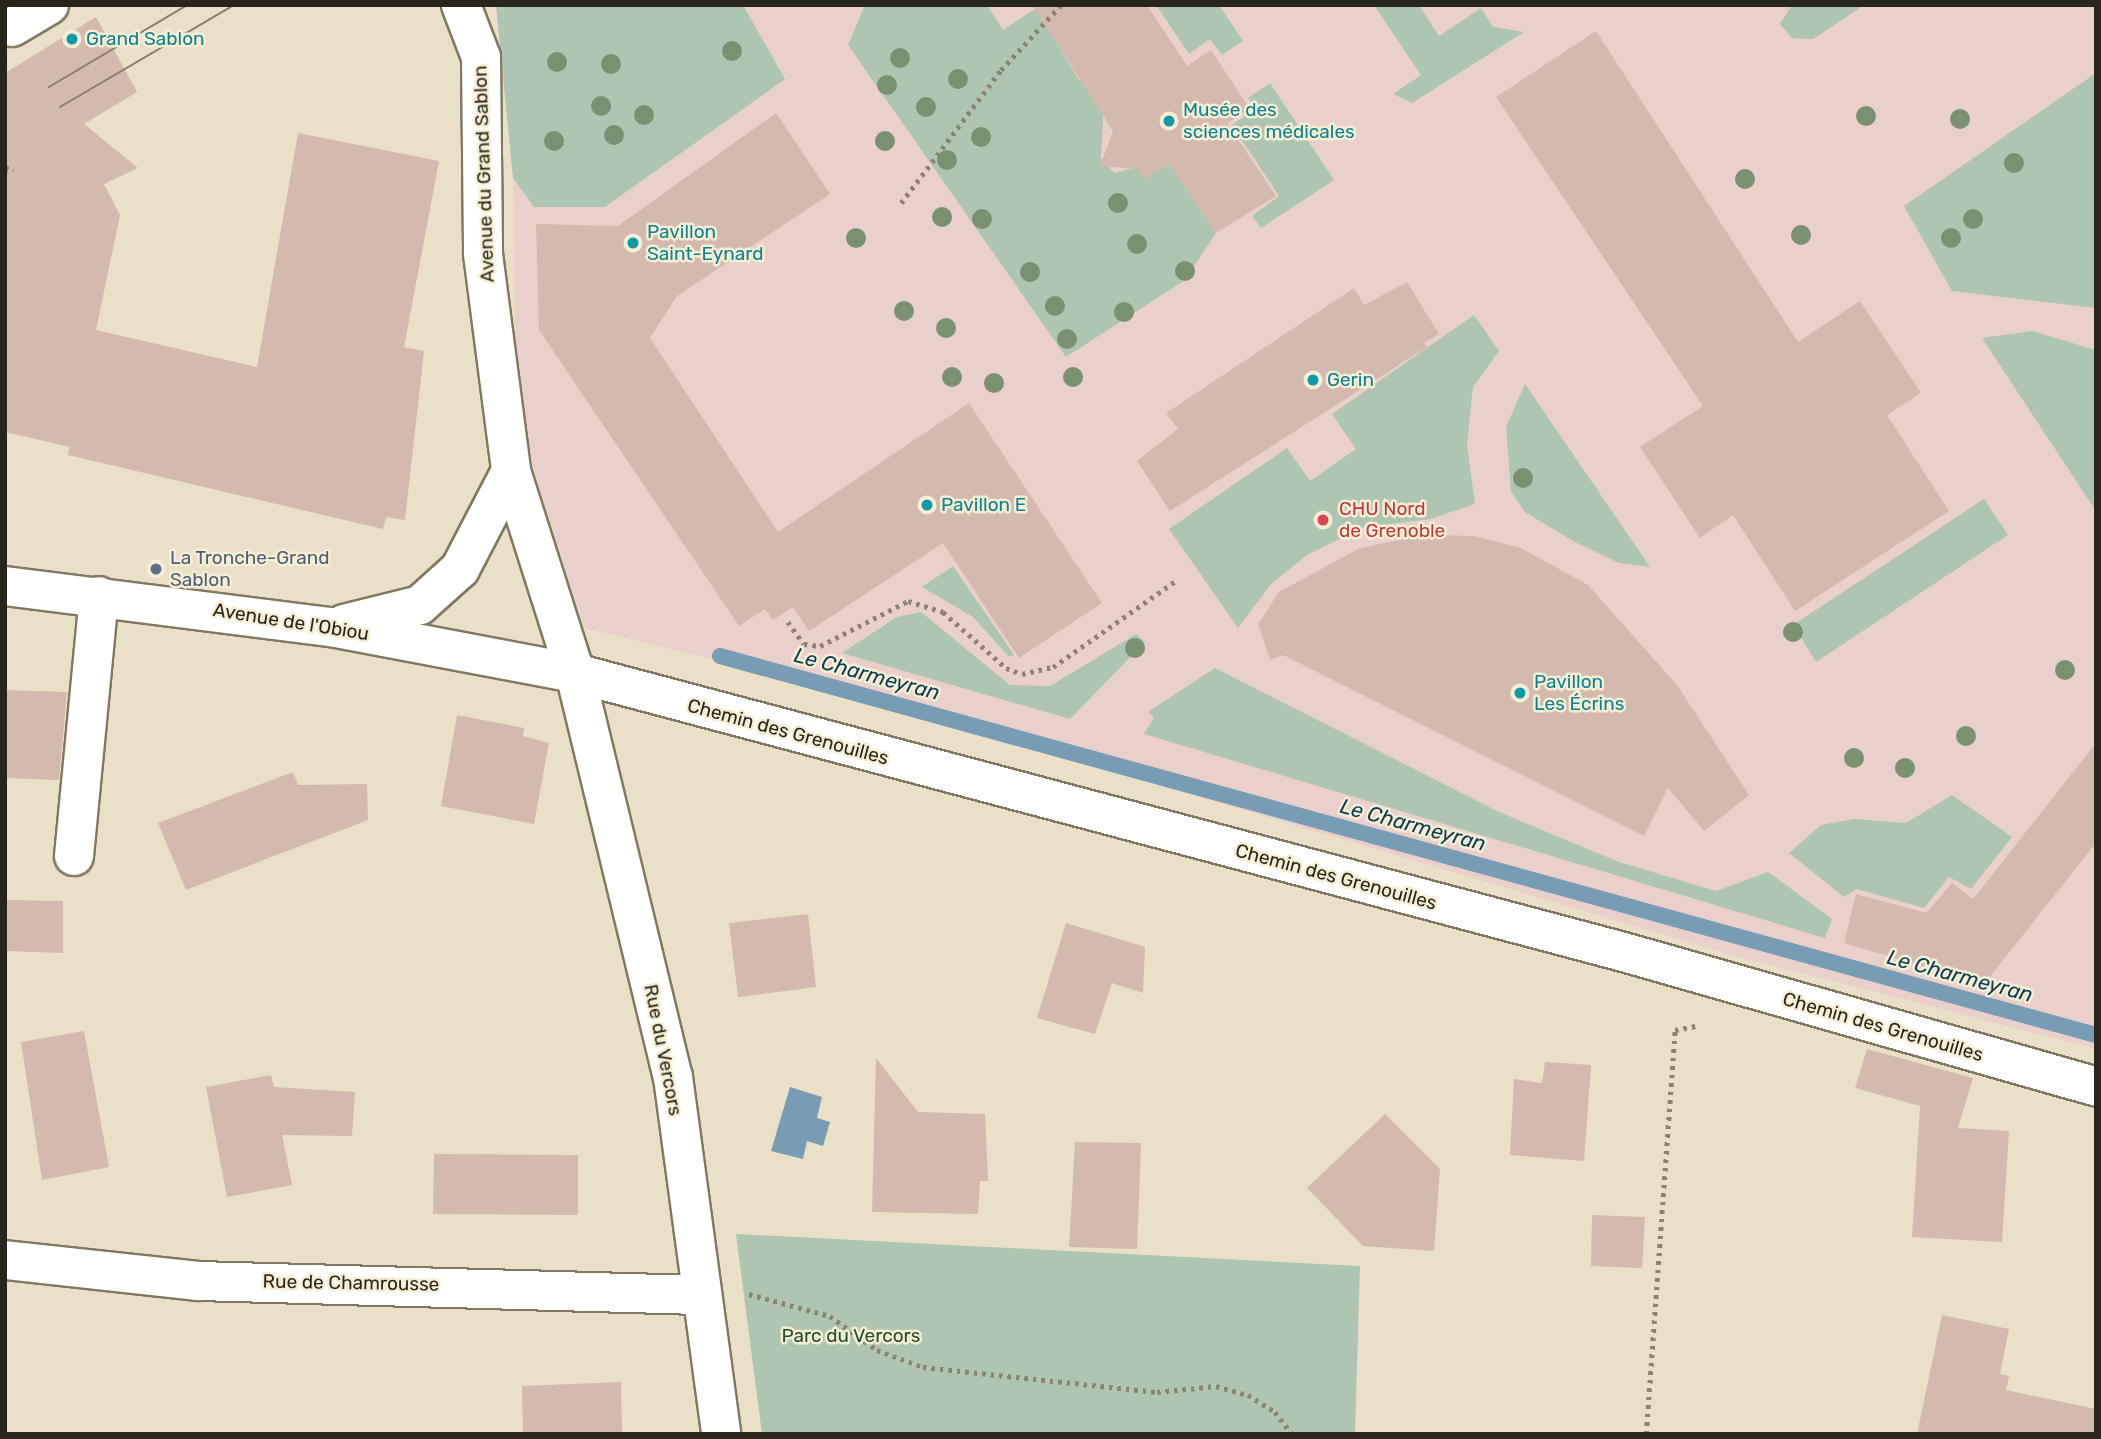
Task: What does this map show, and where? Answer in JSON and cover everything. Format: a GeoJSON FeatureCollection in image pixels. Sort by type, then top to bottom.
{"type":"FeatureCollection","features":[{"type":"Feature","properties":{"kind":"street"},"geometry":{"type":"LineString","coordinates":[[12,27],[49,5]]}},
{"type":"Feature","properties":{"kind":"street","name":"Avenue du Grand Sablon"},"geometry":{"type":"LineString","coordinates":[[461,5],[481,57],[483,254],[511,471],[575,673]]}},
{"type":"Feature","properties":{"kind":"street"},"geometry":{"type":"LineString","coordinates":[[331,627],[421,606],[460,569],[511,471]]}},
{"type":"Feature","properties":{"kind":"street","name":"Avenue de l'Obiou"},"geometry":{"type":"LineString","coordinates":[[5,586],[331,627],[575,673]]}},
{"type":"Feature","properties":{"kind":"street"},"geometry":{"type":"LineString","coordinates":[[74,856],[99,596]]}},
{"type":"Feature","properties":{"kind":"street","name":"Chemin des Grenouilles"},"geometry":{"type":"LineString","coordinates":[[575,673],[1620,951],[2096,1087]]}},
{"type":"Feature","properties":{"kind":"street","name":"Rue du Vercors"},"geometry":{"type":"LineString","coordinates":[[575,673],[673,1077],[700,1302],[721,1434]]}},
{"type":"Feature","properties":{"kind":"street","name":"Rue de Chamrousse"},"geometry":{"type":"LineString","coordinates":[[5,1260],[198,1281],[700,1302]]}},
{"type":"Feature","properties":{"kind":"path"},"geometry":{"type":"LineString","coordinates":[[901,203],[1001,70],[1061,5]]}},
{"type":"Feature","properties":{"kind":"path"},"geometry":{"type":"LineString","coordinates":[[5,168],[14,170]]}},
{"type":"Feature","properties":{"kind":"path"},"geometry":{"type":"LineString","coordinates":[[788,622],[804,644],[820,646],[908,601],[943,612],[1006,668],[1022,674],[1053,667],[1174,582]]}},
{"type":"Feature","properties":{"kind":"path"},"geometry":{"type":"LineString","coordinates":[[1646,1434],[1675,1030],[1715,1022]]}},
{"type":"Feature","properties":{"kind":"path"},"geometry":{"type":"LineString","coordinates":[[700,1302],[734,1303],[744,1292],[831,1316],[877,1350],[923,1367],[1024,1382],[1157,1392],[1216,1386],[1248,1395],[1275,1412],[1292,1434]]}},
{"type":"Feature","properties":{"kind":"shaded area","name":"CHU Nord de Grenoble"},"geometry":{"type":"Polygon","coordinates":[[[496,5],[2096,5],[2096,1049],[1735,956],[847,692],[584,628],[516,413],[513,178],[496,5]]]}},
{"type":"Feature","properties":{"kind":"green space"},"geometry":{"type":"Polygon","coordinates":[[[496,5],[743,5],[785,79],[605,207],[534,207],[513,178],[496,5]]]}},
{"type":"Feature","properties":{"kind":"green space"},"geometry":{"type":"Polygon","coordinates":[[[865,5],[987,5],[1003,30],[1041,5],[1079,36],[1060,49],[1079,80],[1106,64],[1101,158],[1114,173],[1137,167],[1144,179],[1169,163],[1216,233],[1185,280],[1066,357],[848,45],[865,5]]]}},
{"type":"Feature","properties":{"kind":"green space"},"geometry":{"type":"Polygon","coordinates":[[[1156,5],[1219,5],[1243,41],[1222,55],[1210,39],[1189,54],[1156,5]]]}},
{"type":"Feature","properties":{"kind":"green space"},"geometry":{"type":"Polygon","coordinates":[[[1374,5],[1419,5],[1439,36],[1481,8],[1493,27],[1524,32],[1412,103],[1393,94],[1421,75],[1374,5]]]}},
{"type":"Feature","properties":{"kind":"green space"},"geometry":{"type":"Polygon","coordinates":[[[1792,5],[1864,5],[1813,39],[1792,38],[1780,24],[1792,5]]]}},
{"type":"Feature","properties":{"kind":"green space"},"geometry":{"type":"Polygon","coordinates":[[[2096,73],[2096,308],[1952,291],[1904,206],[2096,73]]]}},
{"type":"Feature","properties":{"kind":"green space"},"geometry":{"type":"Polygon","coordinates":[[[1270,83],[1334,180],[1261,228],[1252,216],[1279,196],[1232,125],[1255,109],[1248,98],[1270,83]]]}},
{"type":"Feature","properties":{"kind":"green space"},"geometry":{"type":"Polygon","coordinates":[[[1474,315],[1499,351],[1473,387],[1467,445],[1475,504],[1430,519],[1361,528],[1307,555],[1271,584],[1238,628],[1169,529],[1287,448],[1310,481],[1356,449],[1332,414],[1474,315]]]}},
{"type":"Feature","properties":{"kind":"green space"},"geometry":{"type":"Polygon","coordinates":[[[2032,331],[2096,350],[2096,511],[1982,338],[2032,331]]]}},
{"type":"Feature","properties":{"kind":"green space"},"geometry":{"type":"Polygon","coordinates":[[[1525,384],[1650,567],[1619,563],[1573,541],[1525,512],[1511,492],[1506,427],[1525,384]]]}},
{"type":"Feature","properties":{"kind":"green space"},"geometry":{"type":"Polygon","coordinates":[[[1984,499],[2008,535],[1816,662],[1793,625],[1984,499]]]}},
{"type":"Feature","properties":{"kind":"green space"},"geometry":{"type":"Polygon","coordinates":[[[953,566],[1014,655],[1009,657],[973,617],[922,587],[953,566]]]}},
{"type":"Feature","properties":{"kind":"green space"},"geometry":{"type":"Polygon","coordinates":[[[921,612],[1010,685],[1050,686],[1136,634],[1145,642],[1070,719],[842,653],[897,617],[921,612]]]}},
{"type":"Feature","properties":{"kind":"green space"},"geometry":{"type":"Polygon","coordinates":[[[1215,668],[1499,812],[1619,862],[1716,891],[1768,872],[1832,919],[1825,938],[1144,734],[1154,718],[1148,712],[1215,668]]]}},
{"type":"Feature","properties":{"kind":"green space"},"geometry":{"type":"Polygon","coordinates":[[[1952,795],[2012,837],[1971,889],[1949,877],[1924,908],[1857,889],[1844,897],[1789,853],[1821,825],[1854,819],[1906,823],[1952,795]]]}},
{"type":"Feature","properties":{"kind":"green space","name":"Parc du Vercors"},"geometry":{"type":"Polygon","coordinates":[[[736,1234],[1360,1266],[1355,1434],[762,1434],[736,1234]]]}},
{"type":"Feature","properties":{"kind":"water"},"geometry":{"type":"Polygon","coordinates":[[[790,1087],[822,1097],[817,1118],[830,1122],[823,1146],[807,1141],[803,1159],[771,1151],[790,1087]]]}},
{"type":"Feature","properties":{"kind":"building","name":"Musée des sciences médicales"},"geometry":{"type":"Polygon","coordinates":[[[1032,5],[1147,5],[1187,66],[1211,50],[1250,109],[1227,123],[1276,196],[1216,233],[1169,163],[1144,179],[1138,169],[1100,166],[1113,131],[1032,5]]]}},
{"type":"Feature","properties":{"kind":"building"},"geometry":{"type":"Polygon","coordinates":[[[96,17],[137,92],[84,124],[138,168],[104,184],[120,215],[96,330],[257,367],[298,133],[439,161],[404,347],[424,351],[405,520],[386,517],[383,529],[68,455],[70,447],[5,432],[5,73],[96,17]]]}},
{"type":"Feature","properties":{"kind":"building"},"geometry":{"type":"Polygon","coordinates":[[[1596,31],[1798,342],[1860,301],[1921,393],[1887,415],[1949,511],[1795,611],[1733,515],[1700,538],[1640,447],[1703,406],[1496,97],[1596,31]]]}},
{"type":"Feature","properties":{"kind":"building","name":"Pavillon E"},"geometry":{"type":"Polygon","coordinates":[[[776,113],[830,194],[677,296],[650,338],[778,532],[969,403],[1102,603],[1019,658],[943,543],[809,631],[793,607],[773,620],[765,609],[739,626],[539,330],[536,224],[618,226],[776,113]]]}},
{"type":"Feature","properties":{"kind":"building","name":"Gerin"},"geometry":{"type":"Polygon","coordinates":[[[1407,282],[1439,334],[1424,343],[1427,347],[1170,511],[1137,461],[1178,429],[1166,413],[1354,288],[1364,305],[1407,282]]]}},
{"type":"Feature","properties":{"kind":"building","name":"Pavillon Les Écrins"},"geometry":{"type":"Polygon","coordinates":[[[1424,535],[1474,536],[1521,548],[1588,585],[1677,685],[1749,795],[1704,831],[1668,788],[1644,836],[1283,655],[1270,660],[1258,624],[1279,592],[1360,548],[1424,535]]]}},
{"type":"Feature","properties":{"kind":"building"},"geometry":{"type":"Polygon","coordinates":[[[5,690],[67,692],[59,780],[5,778],[5,690]]]}},
{"type":"Feature","properties":{"kind":"building"},"geometry":{"type":"Polygon","coordinates":[[[457,715],[524,728],[523,736],[549,743],[534,824],[441,806],[457,715]]]}},
{"type":"Feature","properties":{"kind":"building"},"geometry":{"type":"Polygon","coordinates":[[[2096,743],[2096,843],[1984,984],[1844,943],[1856,894],[1926,913],[1952,883],[1973,899],[2096,743]]]}},
{"type":"Feature","properties":{"kind":"building"},"geometry":{"type":"Polygon","coordinates":[[[293,772],[298,785],[367,784],[368,820],[186,890],[158,823],[293,772]]]}},
{"type":"Feature","properties":{"kind":"building"},"geometry":{"type":"Polygon","coordinates":[[[5,900],[63,901],[63,953],[5,951],[5,900]]]}},
{"type":"Feature","properties":{"kind":"building"},"geometry":{"type":"Polygon","coordinates":[[[808,914],[816,987],[738,997],[729,923],[808,914]]]}},
{"type":"Feature","properties":{"kind":"building"},"geometry":{"type":"Polygon","coordinates":[[[1066,923],[1145,947],[1143,993],[1112,983],[1095,1034],[1037,1018],[1066,923]]]}},
{"type":"Feature","properties":{"kind":"building"},"geometry":{"type":"Polygon","coordinates":[[[84,1031],[109,1167],[42,1180],[21,1042],[84,1031]]]}},
{"type":"Feature","properties":{"kind":"building"},"geometry":{"type":"Polygon","coordinates":[[[1867,1049],[1973,1078],[1958,1128],[2009,1131],[2002,1242],[1912,1237],[1920,1106],[1855,1088],[1867,1049]]]}},
{"type":"Feature","properties":{"kind":"building"},"geometry":{"type":"Polygon","coordinates":[[[876,1058],[918,1112],[985,1114],[988,1181],[980,1181],[978,1214],[872,1212],[876,1058]]]}},
{"type":"Feature","properties":{"kind":"building"},"geometry":{"type":"Polygon","coordinates":[[[1545,1062],[1591,1065],[1584,1161],[1510,1155],[1514,1079],[1542,1083],[1545,1062]]]}},
{"type":"Feature","properties":{"kind":"building"},"geometry":{"type":"Polygon","coordinates":[[[271,1075],[274,1087],[355,1092],[352,1136],[282,1135],[292,1185],[227,1197],[206,1087],[271,1075]]]}},
{"type":"Feature","properties":{"kind":"building"},"geometry":{"type":"Polygon","coordinates":[[[1385,1114],[1440,1169],[1434,1251],[1363,1246],[1307,1188],[1385,1114]]]}},
{"type":"Feature","properties":{"kind":"building"},"geometry":{"type":"Polygon","coordinates":[[[1075,1142],[1141,1143],[1137,1249],[1069,1247],[1075,1142]]]}},
{"type":"Feature","properties":{"kind":"building"},"geometry":{"type":"Polygon","coordinates":[[[434,1154],[578,1155],[578,1215],[433,1214],[434,1154]]]}},
{"type":"Feature","properties":{"kind":"building"},"geometry":{"type":"Polygon","coordinates":[[[1592,1215],[1645,1217],[1642,1268],[1591,1266],[1592,1215]]]}},
{"type":"Feature","properties":{"kind":"building"},"geometry":{"type":"Polygon","coordinates":[[[1942,1315],[2009,1329],[2000,1374],[2009,1376],[2006,1390],[2096,1409],[2096,1434],[1917,1434],[1942,1315]]]}},
{"type":"Feature","properties":{"kind":"building"},"geometry":{"type":"Polygon","coordinates":[[[621,1382],[622,1434],[523,1434],[522,1386],[621,1382]]]}},
{"type":"Feature","properties":{"kind":"waterway","name":"Le Charmeyran"},"geometry":{"type":"LineString","coordinates":[[720,656],[2096,1035]]}},
{"type":"Feature","properties":{"kind":"tram line"},"geometry":{"type":"LineString","coordinates":[[49,87],[187,5]]}},
{"type":"Feature","properties":{"kind":"tram line"},"geometry":{"type":"LineString","coordinates":[[60,107],[234,5]]}},
{"type":"Feature","properties":{"kind":"place","name":"Grand Sablon"},"geometry":{"type":"Point","coordinates":[72,39]}},
{"type":"Feature","properties":{"kind":"place","name":"Musée des sciences médicales"},"geometry":{"type":"Point","coordinates":[1169,121]}},
{"type":"Feature","properties":{"kind":"place","name":"Pavillon Saint-Eynard"},"geometry":{"type":"Point","coordinates":[633,243]}},
{"type":"Feature","properties":{"kind":"place","name":"Gerin"},"geometry":{"type":"Point","coordinates":[1313,380]}},
{"type":"Feature","properties":{"kind":"place","name":"Pavillon E"},"geometry":{"type":"Point","coordinates":[927,505]}},
{"type":"Feature","properties":{"kind":"place","name":"CHU Nord de Grenoble"},"geometry":{"type":"Point","coordinates":[1323,520]}},
{"type":"Feature","properties":{"kind":"place","name":"La Tronche-Grand Sablon"},"geometry":{"type":"Point","coordinates":[156,569]}},
{"type":"Feature","properties":{"kind":"place","name":"Pavillon Les Écrins"},"geometry":{"type":"Point","coordinates":[1520,693]}}]}
